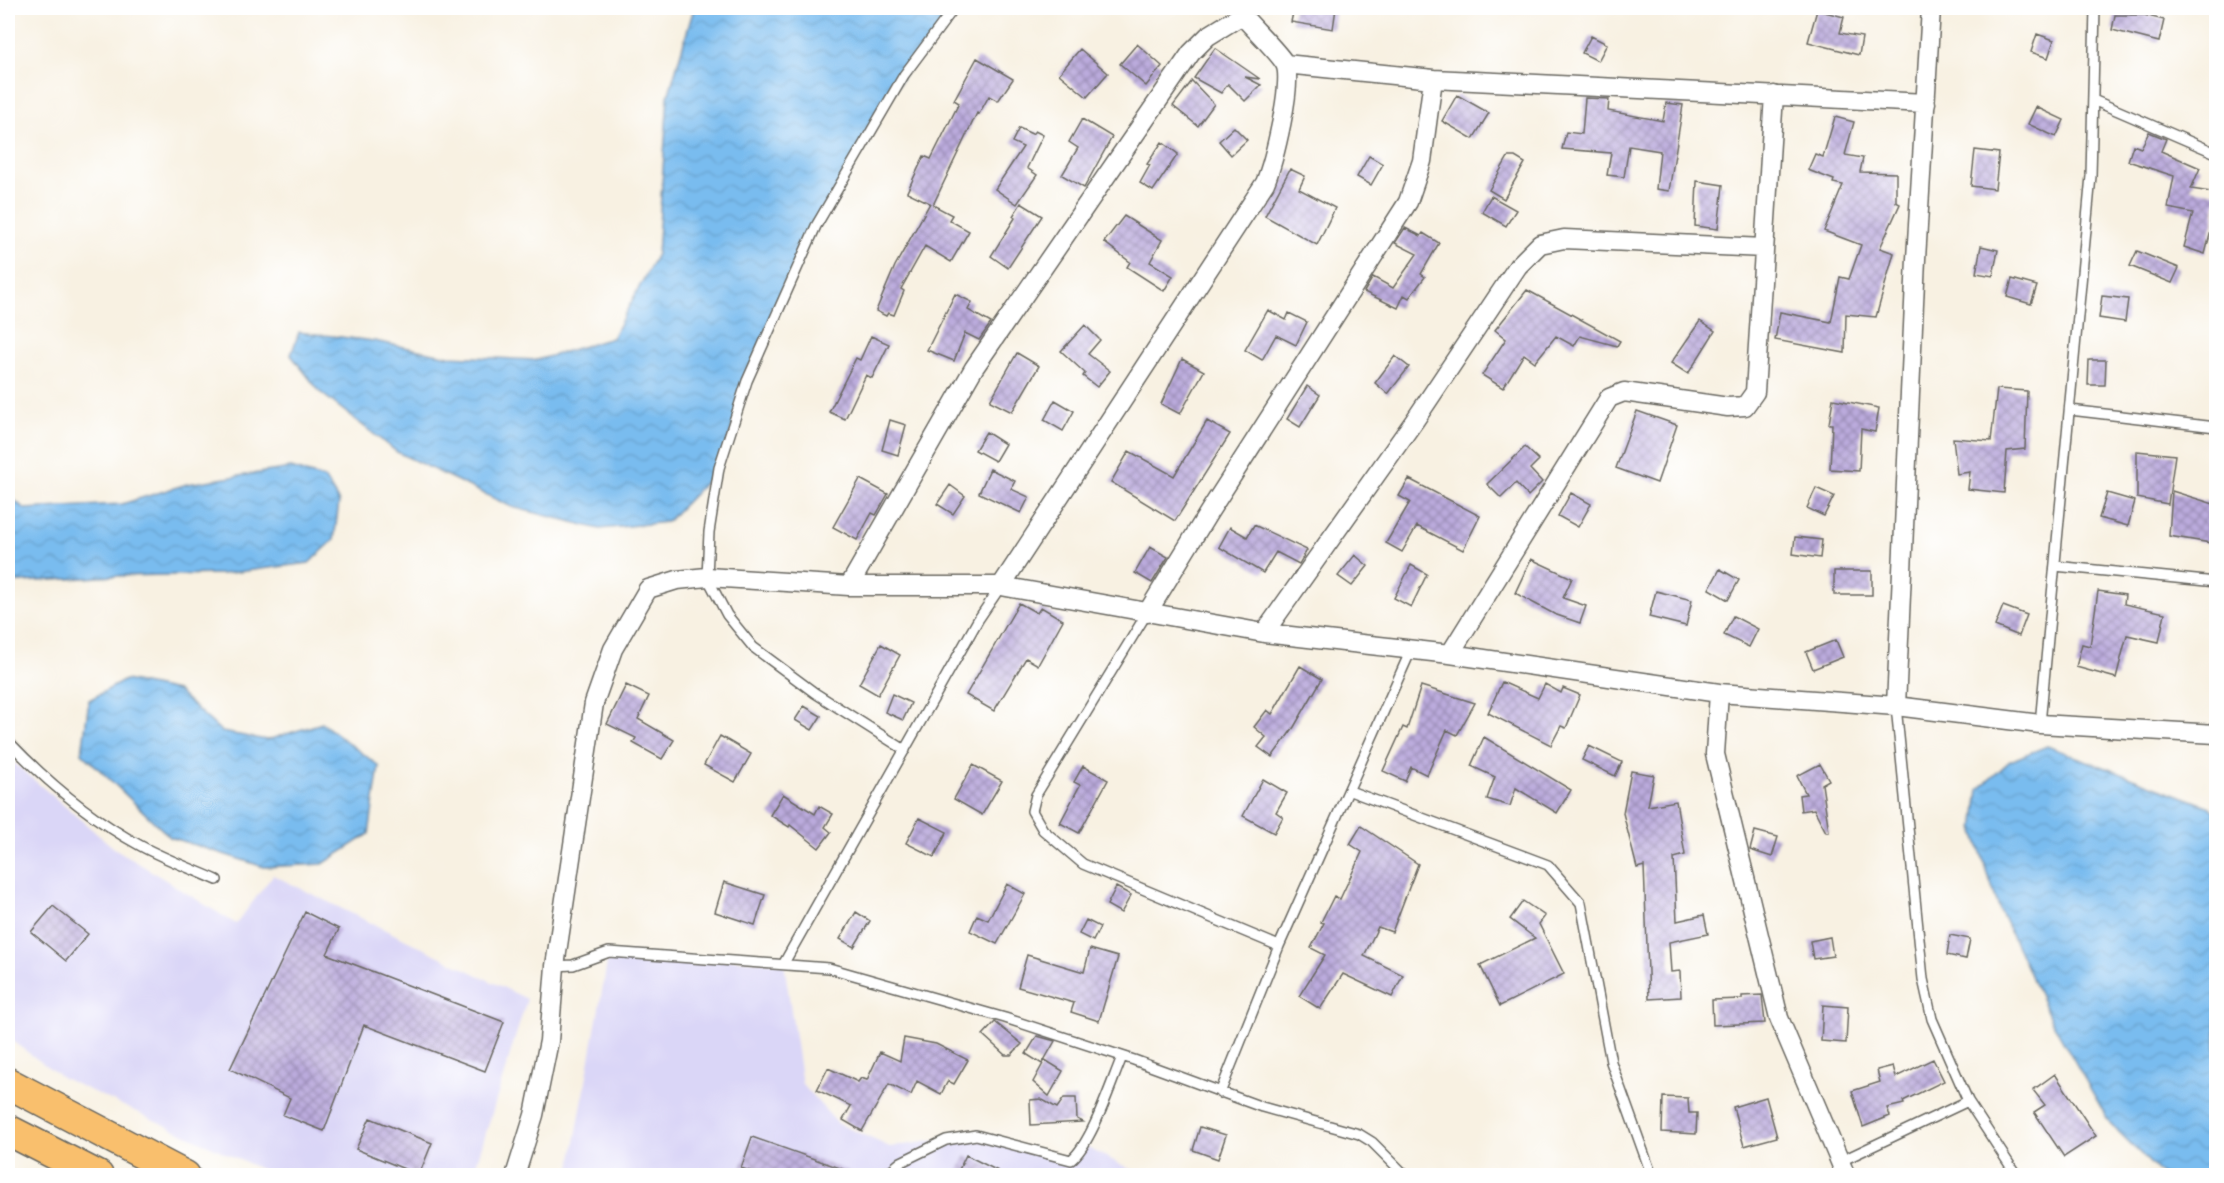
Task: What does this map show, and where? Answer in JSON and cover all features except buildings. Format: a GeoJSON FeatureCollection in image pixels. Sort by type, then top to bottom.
{"type":"FeatureCollection","features":[{"type":"Feature","properties":{"kind":"main road"},"geometry":{"type":"LineString","coordinates":[[8,1083],[185,1176]]}},
{"type":"Feature","properties":{"kind":"main road"},"geometry":{"type":"LineString","coordinates":[[8,1130],[98,1176]]}},
{"type":"Feature","properties":{"kind":"street"},"geometry":{"type":"LineString","coordinates":[[1896,706],[1931,8]]}},
{"type":"Feature","properties":{"kind":"street"},"geometry":{"type":"LineString","coordinates":[[849,585],[974,368],[1021,299],[1191,53],[1208,36],[1242,11],[1285,64],[1288,80],[1273,165],[1265,183],[1001,586]]}},
{"type":"Feature","properties":{"kind":"street"},"geometry":{"type":"LineString","coordinates":[[1285,64],[1433,79],[1926,103]]}},
{"type":"Feature","properties":{"kind":"street"},"geometry":{"type":"LineString","coordinates":[[1147,613],[1209,512],[1408,202],[1422,161],[1433,79]]}},
{"type":"Feature","properties":{"kind":"street"},"geometry":{"type":"LineString","coordinates":[[1450,654],[1609,398],[1624,392],[1728,407],[1745,406],[1755,392],[1774,94]]}},
{"type":"Feature","properties":{"kind":"street"},"geometry":{"type":"LineString","coordinates":[[1264,633],[1415,420],[1518,266],[1540,244],[1564,239],[1764,248]]}},
{"type":"Feature","properties":{"kind":"street"},"geometry":{"type":"LineString","coordinates":[[515,1176],[534,1115],[549,1041],[555,966],[594,703],[613,649],[648,589],[676,580],[707,577],[849,585],[1001,586],[1264,633],[1450,654],[1719,693],[1896,706],[2040,724],[2217,734]]}},
{"type":"Feature","properties":{"kind":"street"},"geometry":{"type":"LineString","coordinates":[[1719,693],[1715,754],[1779,1018],[1842,1169]]}},
{"type":"Feature","properties":{"kind":"lane"},"geometry":{"type":"LineString","coordinates":[[904,750],[815,693],[753,647],[727,615],[707,577],[709,532],[719,468],[747,381],[816,226],[904,75],[954,8]]}},
{"type":"Feature","properties":{"kind":"lane"},"geometry":{"type":"LineString","coordinates":[[2040,724],[2091,176],[2095,8]]}},
{"type":"Feature","properties":{"kind":"lane"},"geometry":{"type":"LineString","coordinates":[[2093,100],[2217,153]]}},
{"type":"Feature","properties":{"kind":"lane"},"geometry":{"type":"LineString","coordinates":[[2070,410],[2216,427],[2217,422]]}},
{"type":"Feature","properties":{"kind":"lane"},"geometry":{"type":"LineString","coordinates":[[2055,566],[2217,582]]}},
{"type":"Feature","properties":{"kind":"lane"},"geometry":{"type":"LineString","coordinates":[[784,963],[978,620],[1001,586]]}},
{"type":"Feature","properties":{"kind":"lane"},"geometry":{"type":"LineString","coordinates":[[1147,613],[1036,795],[1032,811],[1043,830],[1083,864],[1279,946]]}},
{"type":"Feature","properties":{"kind":"lane"},"geometry":{"type":"LineString","coordinates":[[1220,1093],[1279,946],[1412,650]]}},
{"type":"Feature","properties":{"kind":"lane"},"geometry":{"type":"LineString","coordinates":[[1896,706],[1923,979],[1932,1019],[1968,1101],[2017,1176]]}},
{"type":"Feature","properties":{"kind":"lane"},"geometry":{"type":"LineString","coordinates":[[8,741],[35,769],[85,810],[142,846],[218,880]]}},
{"type":"Feature","properties":{"kind":"lane"},"geometry":{"type":"LineString","coordinates":[[1350,791],[1548,865],[1581,903],[1611,1062],[1652,1176]]}},
{"type":"Feature","properties":{"kind":"lane"},"geometry":{"type":"LineString","coordinates":[[555,966],[573,965],[609,952],[829,968],[1005,1018],[1262,1107],[1359,1134],[1372,1142],[1406,1176]]}},
{"type":"Feature","properties":{"kind":"lane"},"geometry":{"type":"LineString","coordinates":[[884,1176],[901,1162],[946,1140],[976,1135],[1071,1160],[1079,1153],[1090,1131],[1122,1057]]}},
{"type":"Feature","properties":{"kind":"lane"},"geometry":{"type":"LineString","coordinates":[[1842,1169],[1968,1101]]}},
{"type":"Feature","properties":{"kind":"shaded area"},"geometry":{"type":"Polygon","coordinates":[[[8,758],[114,848],[236,924],[273,875],[527,999],[473,1175],[273,1175],[63,1078],[8,1038],[8,758]]]}},
{"type":"Feature","properties":{"kind":"shaded area"},"geometry":{"type":"Polygon","coordinates":[[[609,952],[784,963],[802,1084],[837,1123],[890,1147],[976,1135],[1063,1159],[1084,1146],[1142,1175],[569,1176],[609,952]]]}},
{"type":"Feature","properties":{"kind":"water"},"geometry":{"type":"Polygon","coordinates":[[[694,8],[954,8],[904,75],[816,226],[747,381],[719,468],[667,522],[600,529],[512,507],[397,452],[320,392],[291,355],[299,332],[374,341],[449,356],[537,360],[612,338],[657,254],[668,97],[694,8]]]}},
{"type":"Feature","properties":{"kind":"water"},"geometry":{"type":"Polygon","coordinates":[[[291,468],[325,479],[339,502],[334,540],[309,563],[222,574],[115,576],[8,583],[8,495],[25,509],[122,504],[187,484],[291,468]]]}},
{"type":"Feature","properties":{"kind":"water"},"geometry":{"type":"Polygon","coordinates":[[[125,680],[177,691],[222,732],[267,740],[322,723],[379,766],[369,834],[323,864],[264,867],[170,837],[82,753],[89,700],[125,680]]]}},
{"type":"Feature","properties":{"kind":"water"},"geometry":{"type":"Polygon","coordinates":[[[2047,746],[2210,807],[2216,812],[2216,1175],[2162,1175],[2110,1123],[2050,1018],[1999,908],[1974,831],[1979,789],[2010,761],[2047,746]]]}}]}
